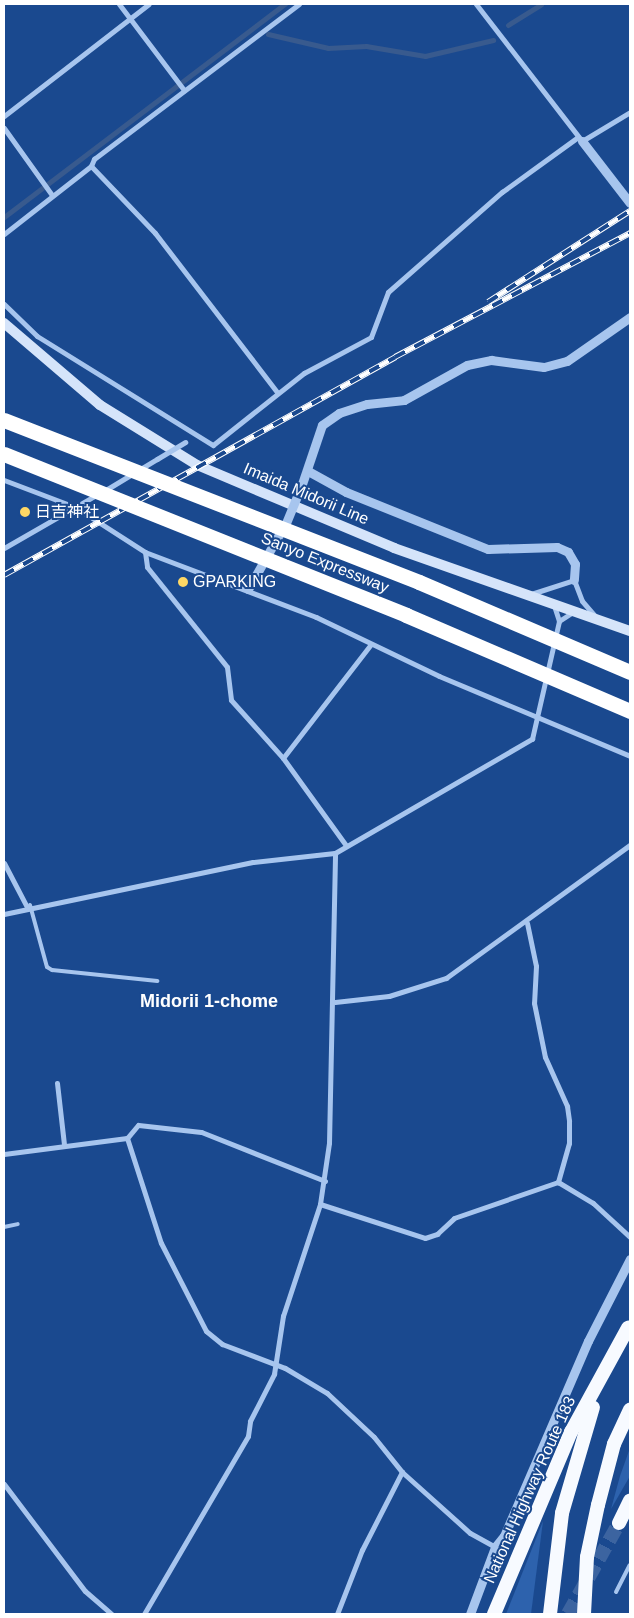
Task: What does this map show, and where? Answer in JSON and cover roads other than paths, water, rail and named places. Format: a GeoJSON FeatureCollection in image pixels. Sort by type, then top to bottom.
{"type":"FeatureCollection","features":[{"type":"Feature","properties":{"kind":"highway","name":"Sanyo Expressway"},"geometry":{"type":"LineString","coordinates":[[4,420],[418,582],[630,672]]}},
{"type":"Feature","properties":{"kind":"highway","name":"Sanyo Expressway"},"geometry":{"type":"LineString","coordinates":[[4,454],[406,615],[630,711]]}},
{"type":"Feature","properties":{"kind":"highway","name":"National Highway Route 183"},"geometry":{"type":"LineString","coordinates":[[494,1614],[571,1432],[629,1326]]}},
{"type":"Feature","properties":{"kind":"highway"},"geometry":{"type":"LineString","coordinates":[[550,1614],[562,1513],[588,1418],[629,1326]]}},
{"type":"Feature","properties":{"kind":"highway"},"geometry":{"type":"LineString","coordinates":[[584,1614],[587,1557],[598,1505],[614,1444],[630,1409]]}},
{"type":"Feature","properties":{"kind":"highway"},"geometry":{"type":"LineString","coordinates":[[619,1524],[630,1500]]}},
{"type":"Feature","properties":{"kind":"main road","name":"Imaida Midorii Line"},"geometry":{"type":"LineString","coordinates":[[4,323],[100,405],[197,465],[394,548],[630,631]]}},
{"type":"Feature","properties":{"kind":"street"},"geometry":{"type":"LineString","coordinates":[[119,4],[184,90]]}},
{"type":"Feature","properties":{"kind":"street"},"geometry":{"type":"LineString","coordinates":[[4,116],[149,4]]}},
{"type":"Feature","properties":{"kind":"street"},"geometry":{"type":"LineString","coordinates":[[4,234],[91,166],[94,159],[299,4]]}},
{"type":"Feature","properties":{"kind":"street"},"geometry":{"type":"LineString","coordinates":[[476,4],[580,139],[627,193],[630,203]]}},
{"type":"Feature","properties":{"kind":"street"},"geometry":{"type":"LineString","coordinates":[[4,304],[37,336],[60,346],[194,436],[213,445],[277,392],[371,338],[388,292],[502,192],[580,139],[630,112]]}},
{"type":"Feature","properties":{"kind":"street"},"geometry":{"type":"LineString","coordinates":[[4,128],[52,195]]}},
{"type":"Feature","properties":{"kind":"street"},"geometry":{"type":"LineString","coordinates":[[91,166],[155,233],[277,392]]}},
{"type":"Feature","properties":{"kind":"street"},"geometry":{"type":"LineString","coordinates":[[248,589],[286,524],[308,471],[322,425],[339,413],[366,404],[404,400],[467,365],[491,360],[544,367],[567,361],[630,317]]}},
{"type":"Feature","properties":{"kind":"street"},"geometry":{"type":"LineString","coordinates":[[4,548],[158,459],[194,436]]}},
{"type":"Feature","properties":{"kind":"street"},"geometry":{"type":"LineString","coordinates":[[308,471],[346,492],[488,549],[557,547],[568,552],[575,564],[574,580],[582,601],[598,619]]}},
{"type":"Feature","properties":{"kind":"street"},"geometry":{"type":"LineString","coordinates":[[4,480],[75,507],[145,552],[248,589],[630,756]]}},
{"type":"Feature","properties":{"kind":"street"},"geometry":{"type":"LineString","coordinates":[[145,552],[147,567],[227,667],[231,700],[284,758],[345,844]]}},
{"type":"Feature","properties":{"kind":"street"},"geometry":{"type":"LineString","coordinates":[[528,594],[574,580]]}},
{"type":"Feature","properties":{"kind":"street"},"geometry":{"type":"LineString","coordinates":[[4,914],[29,906],[253,862],[335,853],[345,844],[532,739],[539,717],[559,621],[553,603]]}},
{"type":"Feature","properties":{"kind":"street"},"geometry":{"type":"LineString","coordinates":[[559,621],[574,610]]}},
{"type":"Feature","properties":{"kind":"street"},"geometry":{"type":"LineString","coordinates":[[284,758],[371,644]]}},
{"type":"Feature","properties":{"kind":"street"},"geometry":{"type":"LineString","coordinates":[[335,1002],[389,996],[446,978],[527,923],[630,845]]}},
{"type":"Feature","properties":{"kind":"street"},"geometry":{"type":"LineString","coordinates":[[144,1614],[248,1436],[250,1421],[276,1365],[283,1316],[320,1204],[324,1181],[335,1002],[335,853]]}},
{"type":"Feature","properties":{"kind":"street"},"geometry":{"type":"LineString","coordinates":[[4,863],[29,906]]}},
{"type":"Feature","properties":{"kind":"street"},"geometry":{"type":"LineString","coordinates":[[527,923],[536,966],[534,1002],[545,1057],[567,1106],[569,1121],[569,1143],[558,1182]]}},
{"type":"Feature","properties":{"kind":"street"},"geometry":{"type":"LineString","coordinates":[[57,1083],[64,1144]]}},
{"type":"Feature","properties":{"kind":"street"},"geometry":{"type":"LineString","coordinates":[[4,1154],[64,1144],[127,1138],[138,1125],[201,1132],[324,1181]]}},
{"type":"Feature","properties":{"kind":"street"},"geometry":{"type":"LineString","coordinates":[[127,1138],[161,1243],[195,1316],[222,1344],[276,1365],[327,1393],[374,1437],[402,1472],[470,1533],[495,1548]]}},
{"type":"Feature","properties":{"kind":"street"},"geometry":{"type":"LineString","coordinates":[[320,1204],[425,1238],[437,1234],[454,1218],[558,1182]]}},
{"type":"Feature","properties":{"kind":"street"},"geometry":{"type":"LineString","coordinates":[[558,1182],[593,1203],[630,1237]]}},
{"type":"Feature","properties":{"kind":"street"},"geometry":{"type":"LineString","coordinates":[[470,1614],[495,1548],[504,1536],[588,1341],[630,1258]]}},
{"type":"Feature","properties":{"kind":"street"},"geometry":{"type":"LineString","coordinates":[[337,1614],[362,1550],[402,1472]]}},
{"type":"Feature","properties":{"kind":"street"},"geometry":{"type":"LineString","coordinates":[[4,1484],[86,1591],[112,1614]]}},
{"type":"Feature","properties":{"kind":"lane"},"geometry":{"type":"LineString","coordinates":[[29,906],[46,967],[157,981]]}},
{"type":"Feature","properties":{"kind":"lane"},"geometry":{"type":"LineString","coordinates":[[4,1227],[18,1224]]}},
{"type":"Feature","properties":{"kind":"lane"},"geometry":{"type":"LineString","coordinates":[[616,1592],[630,1565]]}},
{"type":"Feature","properties":{"kind":"waterway"},"geometry":{"type":"LineString","coordinates":[[4,217],[285,4]]}},
{"type":"Feature","properties":{"kind":"waterway"},"geometry":{"type":"LineString","coordinates":[[508,25],[541,4]]}},
{"type":"Feature","properties":{"kind":"waterway"},"geometry":{"type":"LineString","coordinates":[[268,34],[328,48],[366,46],[425,56],[493,40]]}},
{"type":"Feature","properties":{"kind":"tunnel"},"geometry":{"type":"LineString","coordinates":[[568,1614],[619,1523]]}},
{"type":"Feature","properties":{"kind":"railway"},"geometry":{"type":"LineString","coordinates":[[488,302],[630,211]]}},
{"type":"Feature","properties":{"kind":"railway"},"geometry":{"type":"LineString","coordinates":[[4,575],[395,357],[630,233]]}},
{"type":"Feature","properties":{"kind":"place","name":"日吉神社"},"geometry":{"type":"Point","coordinates":[25,512]}},
{"type":"Feature","properties":{"kind":"place","name":"GPARKING"},"geometry":{"type":"Point","coordinates":[183,582]}},
{"type":"Feature","properties":{"kind":"district","name":"Midorii 1-chome"},"geometry":{"type":"Point","coordinates":[209,1001]}}]}
